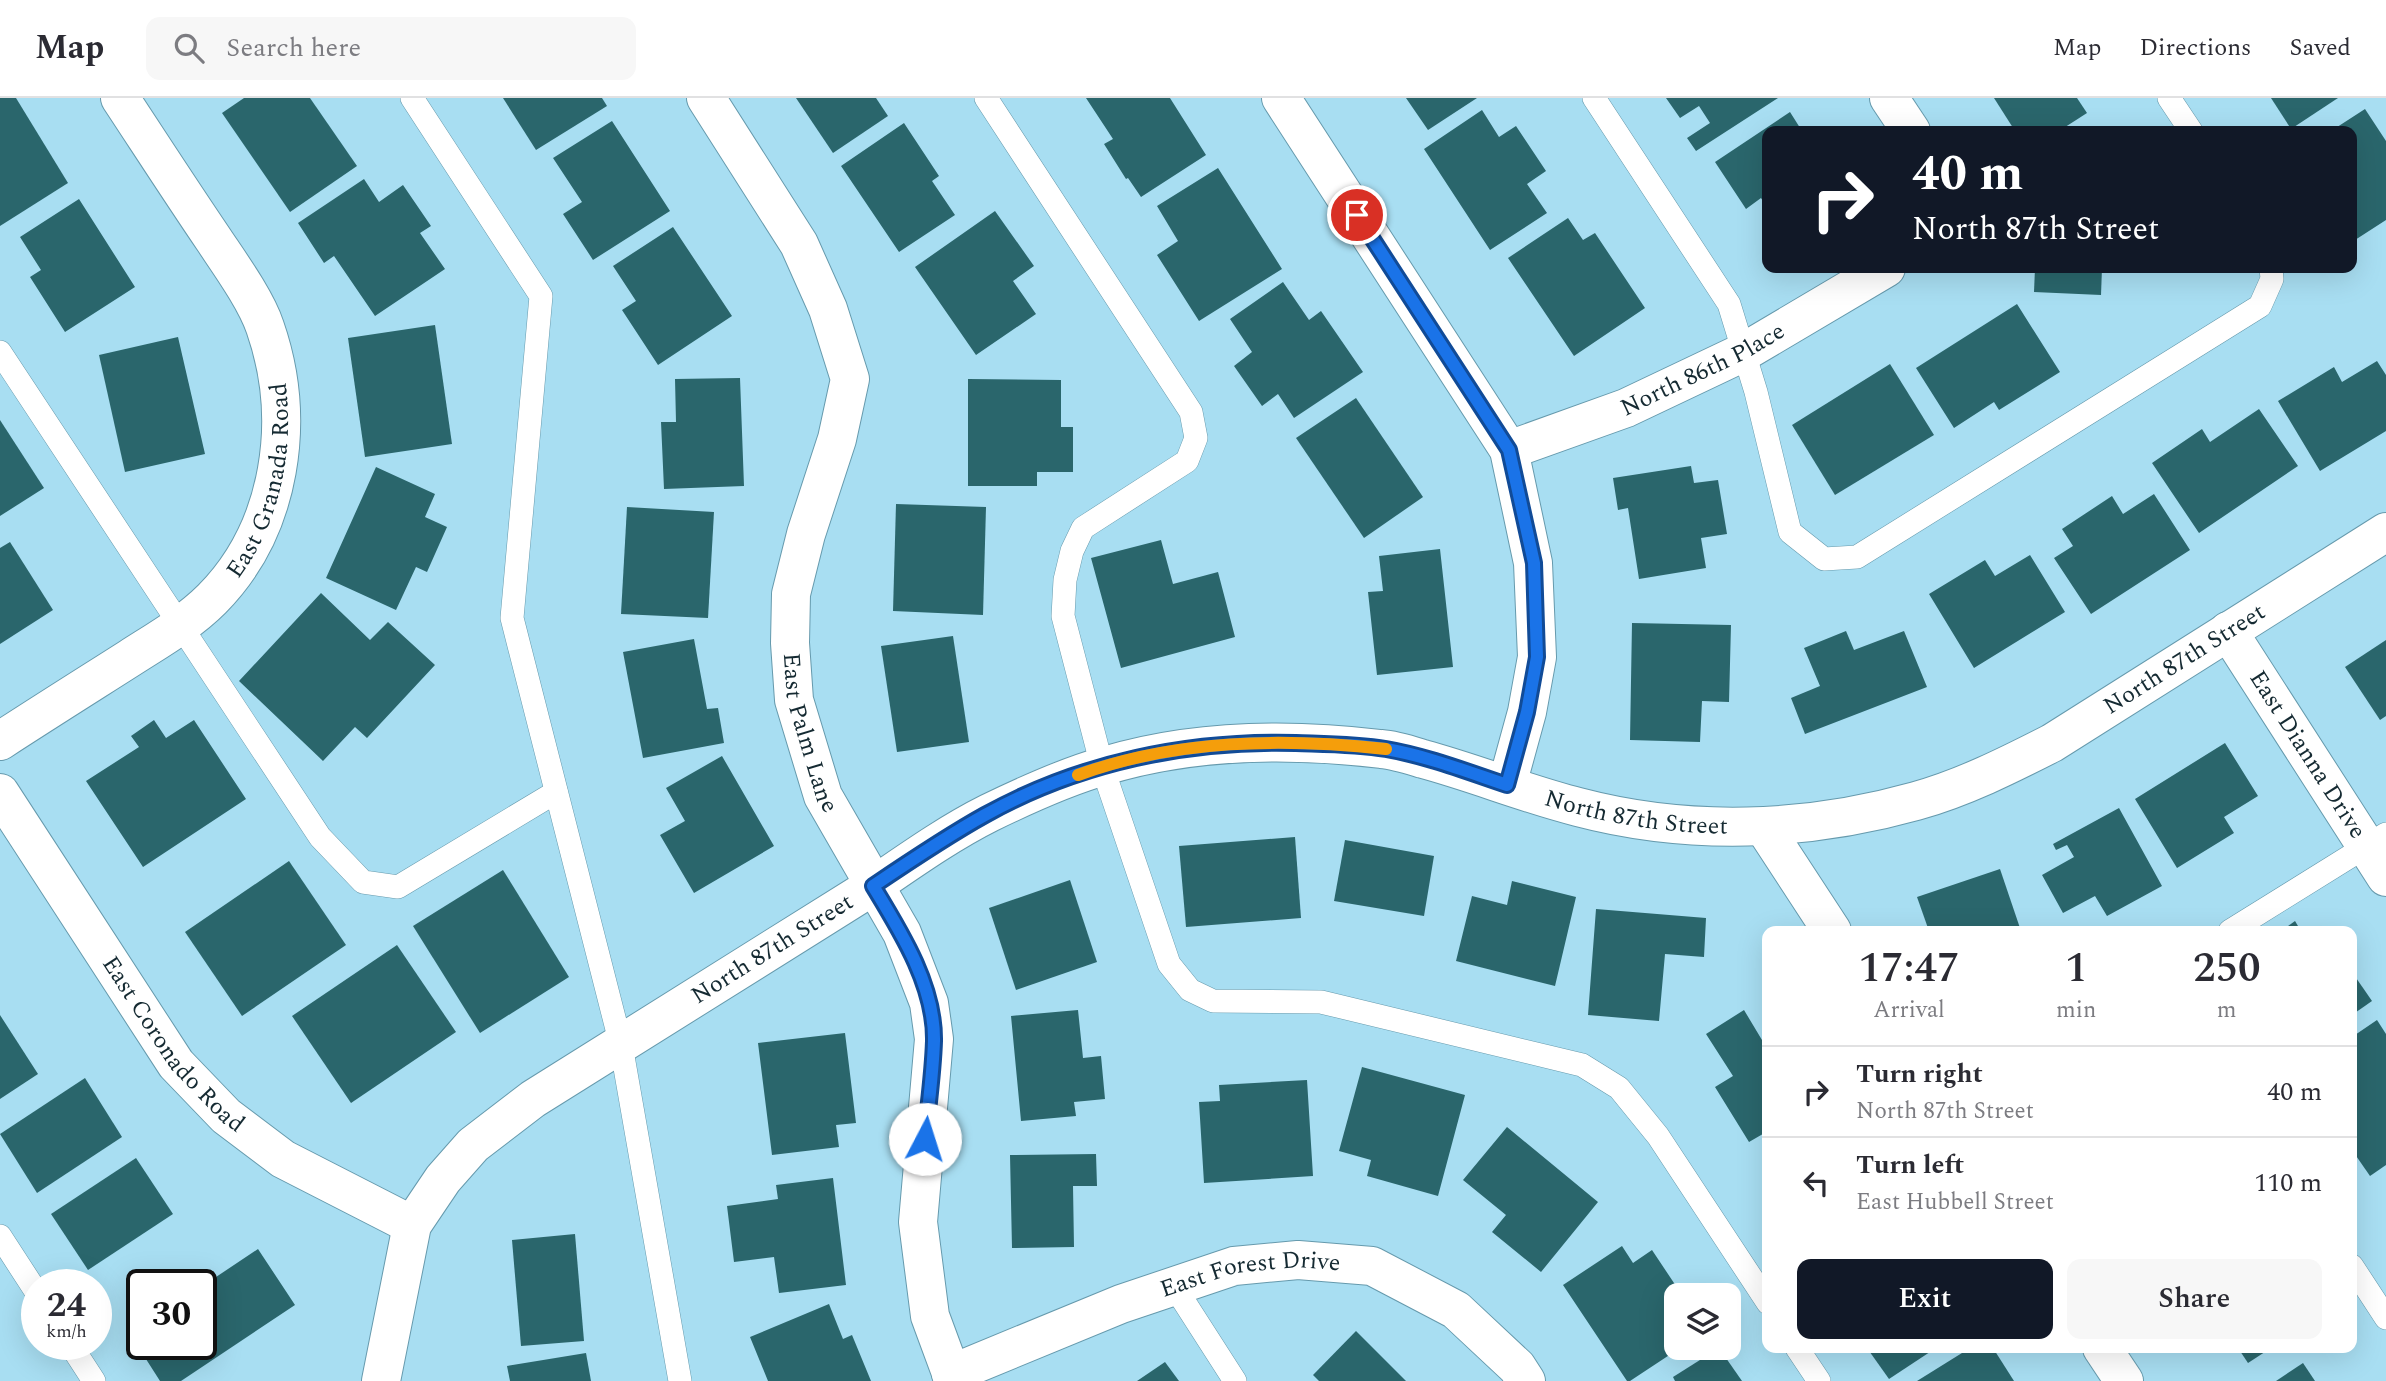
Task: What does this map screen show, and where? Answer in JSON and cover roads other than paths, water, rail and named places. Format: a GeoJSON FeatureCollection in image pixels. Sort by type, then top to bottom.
{"type":"FeatureCollection","features":[{"type":"Feature","properties":{"kind":"street","name":"East Granada Road"},"geometry":{"type":"LineString","coordinates":[[0,741],[181,625],[212,598],[244,557],[261,527],[279,464],[281,398],[274,357],[264,324],[234,270],[120,98]]}},
{"type":"Feature","properties":{"kind":"street","name":"East Palm Lane"},"geometry":{"type":"LineString","coordinates":[[706,98],[799,244],[828,309],[850,379],[837,439],[806,534],[791,594],[790,643],[794,700],[823,796],[902,933],[929,1003],[934,1039],[918,1222],[930,1316],[953,1378]]}},
{"type":"Feature","properties":{"kind":"street"},"geometry":{"type":"LineString","coordinates":[[1281,98],[1509,450],[1534,563],[1537,657],[1527,712],[1507,785]]}},
{"type":"Feature","properties":{"kind":"street"},"geometry":{"type":"LineString","coordinates":[[1889,98],[1908,126]]}},
{"type":"Feature","properties":{"kind":"street","name":"North 86th Place"},"geometry":{"type":"LineString","coordinates":[[1509,450],[1626,408],[1744,352],[1878,273]]}},
{"type":"Feature","properties":{"kind":"street","name":"North 87th Street"},"geometry":{"type":"LineString","coordinates":[[381,1381],[412,1225],[443,1179],[473,1144],[533,1099],[920,854],[987,814],[1055,783],[1136,757],[1198,747],[1258,742],[1330,744],[1385,749],[1579,807],[1636,818],[1712,826],[1764,827],[1821,822],[1917,801],[1994,772],[2052,743],[2386,532]]}},
{"type":"Feature","properties":{"kind":"street","name":"East Dianna Drive"},"geometry":{"type":"LineString","coordinates":[[2228,631],[2379,853]]}},
{"type":"Feature","properties":{"kind":"street","name":"East Coronado Road"},"geometry":{"type":"LineString","coordinates":[[0,793],[184,1073],[226,1116],[283,1159],[412,1225]]}},
{"type":"Feature","properties":{"kind":"street"},"geometry":{"type":"LineString","coordinates":[[1764,827],[1829,926]]}},
{"type":"Feature","properties":{"kind":"street","name":"East Forest Drive"},"geometry":{"type":"LineString","coordinates":[[953,1378],[1121,1304],[1234,1266],[1298,1260],[1372,1266],[1456,1310],[1517,1367],[1526,1381]]}},
{"type":"Feature","properties":{"kind":"street"},"geometry":{"type":"LineString","coordinates":[[2105,1353],[2124,1381]]}},
{"type":"Feature","properties":{"kind":"lane"},"geometry":{"type":"LineString","coordinates":[[412,98],[541,296],[512,618],[621,1045],[680,1381]]}},
{"type":"Feature","properties":{"kind":"lane"},"geometry":{"type":"LineString","coordinates":[[986,98],[1191,412],[1196,438],[1187,461],[1083,528],[1072,551],[1065,580],[1063,615],[1102,766],[1169,964],[1190,990],[1213,1001],[1321,1002],[1582,1065],[1619,1088],[1658,1136],[1762,1294]]}},
{"type":"Feature","properties":{"kind":"lane"},"geometry":{"type":"LineString","coordinates":[[1594,98],[1729,304],[1790,532],[1824,559],[1857,557],[2260,306],[2272,279],[2271,273]]}},
{"type":"Feature","properties":{"kind":"lane"},"geometry":{"type":"LineString","coordinates":[[2169,98],[2188,126]]}},
{"type":"Feature","properties":{"kind":"lane"},"geometry":{"type":"LineString","coordinates":[[0,352],[320,837],[363,883],[398,887],[556,792]]}},
{"type":"Feature","properties":{"kind":"lane"},"geometry":{"type":"LineString","coordinates":[[2240,926],[2379,853]]}},
{"type":"Feature","properties":{"kind":"lane"},"geometry":{"type":"LineString","coordinates":[[0,1236],[21,1269]]}},
{"type":"Feature","properties":{"kind":"lane"},"geometry":{"type":"LineString","coordinates":[[2357,1274],[2386,1318]]}},
{"type":"Feature","properties":{"kind":"lane"},"geometry":{"type":"LineString","coordinates":[[1174,1286],[1235,1381]]}},
{"type":"Feature","properties":{"kind":"lane"},"geometry":{"type":"LineString","coordinates":[[1800,1353],[1819,1381]]}},
{"type":"Feature","properties":{"kind":"lane"},"geometry":{"type":"LineString","coordinates":[[80,1360],[94,1381]]}}]}
